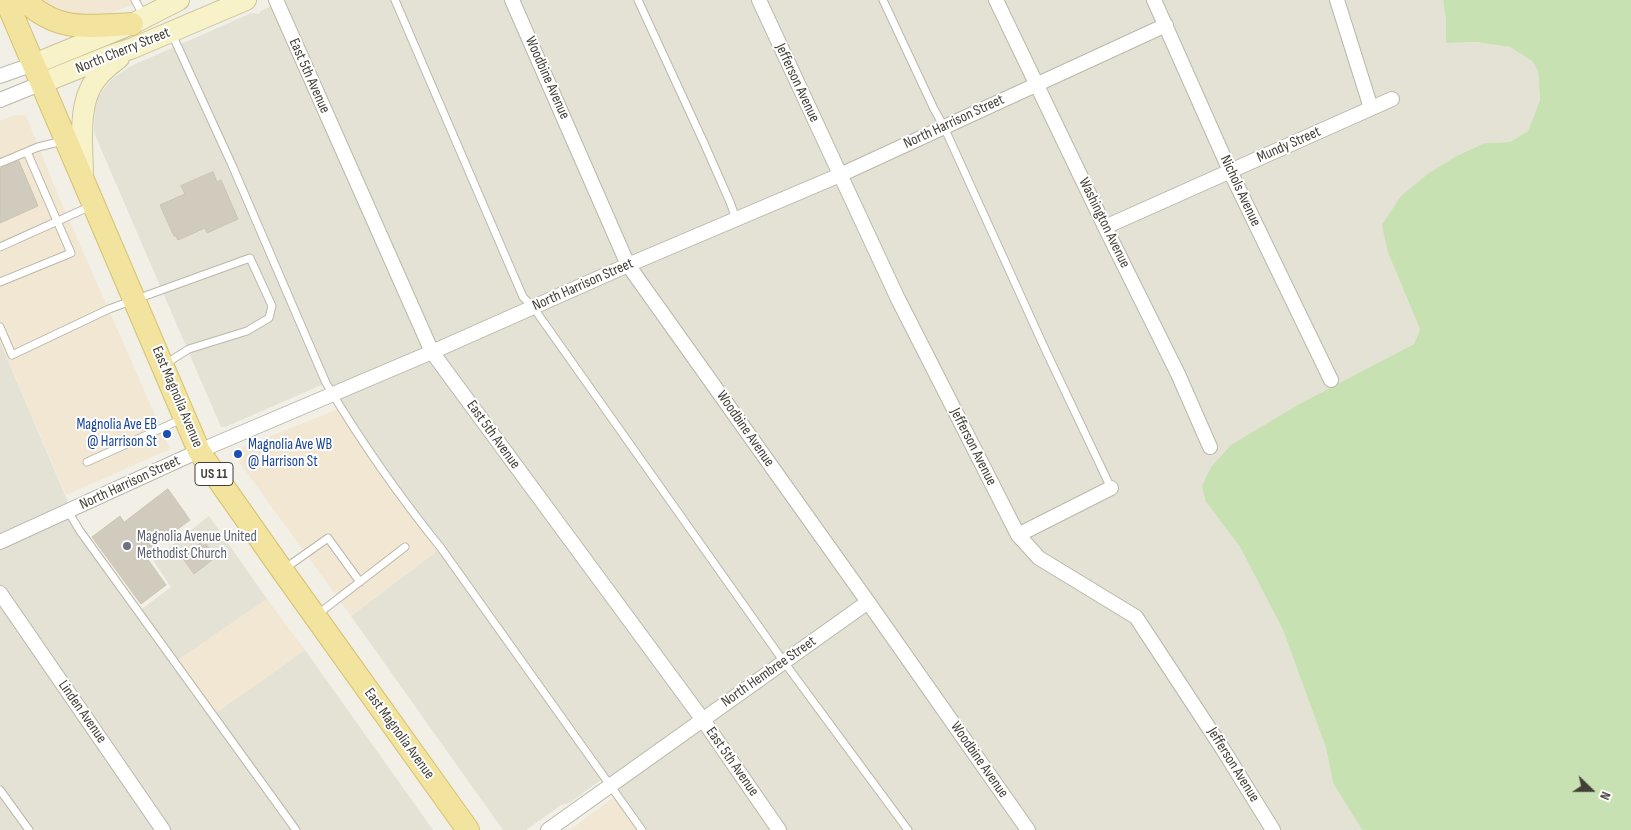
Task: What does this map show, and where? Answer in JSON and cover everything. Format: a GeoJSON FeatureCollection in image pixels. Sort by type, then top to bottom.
{"type":"FeatureCollection","features":[{"type":"Feature","properties":{"kind":"main road","name":"East Magnolia Avenue"},"geometry":{"type":"LineString","coordinates":[[6,0],[199,451],[468,830]]}},
{"type":"Feature","properties":{"kind":"main road"},"geometry":{"type":"LineString","coordinates":[[24,0],[54,21],[74,26],[138,21]]}},
{"type":"Feature","properties":{"kind":"main road","name":"North Cherry Street"},"geometry":{"type":"LineString","coordinates":[[38,74],[133,48],[246,0]]}},
{"type":"Feature","properties":{"kind":"main road","name":"North Cherry Street"},"geometry":{"type":"LineString","coordinates":[[38,74],[138,21],[167,3]]}},
{"type":"Feature","properties":{"kind":"main road"},"geometry":{"type":"LineString","coordinates":[[83,180],[82,133],[86,99],[90,88],[98,76],[133,48]]}},
{"type":"Feature","properties":{"kind":"street","name":"East 5th Avenue"},"geometry":{"type":"LineString","coordinates":[[276,0],[432,352],[703,720],[779,830]]}},
{"type":"Feature","properties":{"kind":"street","name":"Woodbine Avenue"},"geometry":{"type":"LineString","coordinates":[[512,0],[628,265],[1028,830]]}},
{"type":"Feature","properties":{"kind":"street","name":"Jefferson Avenue"},"geometry":{"type":"LineString","coordinates":[[759,0],[898,299],[1018,535],[1040,558],[1136,617],[1224,751],[1273,830]]}},
{"type":"Feature","properties":{"kind":"street","name":"Washington Avenue"},"geometry":{"type":"LineString","coordinates":[[996,0],[1178,374],[1210,447]]}},
{"type":"Feature","properties":{"kind":"street","name":"Nichols Avenue"},"geometry":{"type":"LineString","coordinates":[[1154,0],[1230,171],[1331,380]]}},
{"type":"Feature","properties":{"kind":"street"},"geometry":{"type":"LineString","coordinates":[[1337,0],[1371,108]]}},
{"type":"Feature","properties":{"kind":"street","name":"North Harrison Street"},"geometry":{"type":"LineString","coordinates":[[0,542],[199,451],[840,175],[1166,25]]}},
{"type":"Feature","properties":{"kind":"street","name":"North Cherry Street"},"geometry":{"type":"LineString","coordinates":[[0,76],[38,74]]}},
{"type":"Feature","properties":{"kind":"street","name":"North Cherry Street"},"geometry":{"type":"LineString","coordinates":[[0,100],[38,74]]}},
{"type":"Feature","properties":{"kind":"street","name":"Mundy Street"},"geometry":{"type":"LineString","coordinates":[[1105,227],[1392,99]]}},
{"type":"Feature","properties":{"kind":"street"},"geometry":{"type":"LineString","coordinates":[[1018,535],[1111,488]]}},
{"type":"Feature","properties":{"kind":"street","name":"Linden Avenue"},"geometry":{"type":"LineString","coordinates":[[0,593],[163,830]]}},
{"type":"Feature","properties":{"kind":"street","name":"North Hembree Street"},"geometry":{"type":"LineString","coordinates":[[548,830],[868,602]]}},
{"type":"Feature","properties":{"kind":"lane"},"geometry":{"type":"LineString","coordinates":[[135,0],[138,21]]}},
{"type":"Feature","properties":{"kind":"lane"},"geometry":{"type":"LineString","coordinates":[[395,0],[523,297],[533,307],[784,662],[908,830]]}},
{"type":"Feature","properties":{"kind":"lane"},"geometry":{"type":"LineString","coordinates":[[638,0],[736,219]]}},
{"type":"Feature","properties":{"kind":"lane"},"geometry":{"type":"LineString","coordinates":[[883,0],[944,127],[1111,488]]}},
{"type":"Feature","properties":{"kind":"lane"},"geometry":{"type":"LineString","coordinates":[[171,32],[232,165],[326,383],[345,416],[642,830]]}},
{"type":"Feature","properties":{"kind":"lane"},"geometry":{"type":"LineString","coordinates":[[0,164],[27,152],[66,140]]}},
{"type":"Feature","properties":{"kind":"lane"},"geometry":{"type":"LineString","coordinates":[[0,282],[71,253],[27,152]]}},
{"type":"Feature","properties":{"kind":"lane"},"geometry":{"type":"LineString","coordinates":[[0,246],[94,204]]}},
{"type":"Feature","properties":{"kind":"lane"},"geometry":{"type":"LineString","coordinates":[[0,327],[12,355],[109,309],[250,258],[272,306],[269,318],[247,331],[189,349],[163,365]]}},
{"type":"Feature","properties":{"kind":"lane"},"geometry":{"type":"LineString","coordinates":[[87,462],[185,418]]}},
{"type":"Feature","properties":{"kind":"lane"},"geometry":{"type":"LineString","coordinates":[[68,511],[85,539],[296,830]]}},
{"type":"Feature","properties":{"kind":"lane"},"geometry":{"type":"LineString","coordinates":[[282,570],[328,538],[360,582]]}},
{"type":"Feature","properties":{"kind":"lane"},"geometry":{"type":"LineString","coordinates":[[315,617],[405,547]]}},
{"type":"Feature","properties":{"kind":"lane"},"geometry":{"type":"LineString","coordinates":[[0,790],[29,830]]}},
{"type":"Feature","properties":{"kind":"shaded area"},"geometry":{"type":"Polygon","coordinates":[[[41,0],[143,0],[109,14],[69,18],[41,0]]]}},
{"type":"Feature","properties":{"kind":"shaded area"},"geometry":{"type":"Polygon","coordinates":[[[285,0],[1443,0],[1447,43],[1476,42],[1510,47],[1532,61],[1538,71],[1540,100],[1528,131],[1510,142],[1485,143],[1388,253],[1420,329],[1414,344],[1303,402],[1206,502],[1240,547],[1283,630],[1326,748],[1333,783],[1362,830],[642,830],[605,777],[569,803],[561,805],[526,830],[503,830],[351,616],[441,548],[326,383],[225,427],[221,427],[95,135],[95,107],[97,98],[111,80],[129,67],[251,13],[259,14],[261,11],[285,0]]]}},
{"type":"Feature","properties":{"kind":"shaded area"},"geometry":{"type":"Polygon","coordinates":[[[15,115],[26,116],[59,197],[170,449],[66,495],[0,342],[0,121],[15,115]]]}},
{"type":"Feature","properties":{"kind":"shaded area"},"geometry":{"type":"Polygon","coordinates":[[[0,342],[76,521],[139,611],[171,587],[153,560],[209,516],[267,599],[175,662],[213,715],[305,650],[433,830],[0,830],[0,342]]]}},
{"type":"Feature","properties":{"kind":"shaded area"},"geometry":{"type":"Polygon","coordinates":[[[341,408],[441,548],[351,616],[237,459],[237,454],[243,447],[341,408]]]}},
{"type":"Feature","properties":{"kind":"shaded area"},"geometry":{"type":"Polygon","coordinates":[[[267,599],[305,650],[213,715],[175,662],[267,599]]]}},
{"type":"Feature","properties":{"kind":"shaded area"},"geometry":{"type":"Polygon","coordinates":[[[618,794],[642,830],[570,830],[618,794]]]}},
{"type":"Feature","properties":{"kind":"green space"},"geometry":{"type":"Polygon","coordinates":[[[1443,0],[1631,0],[1631,830],[1362,830],[1333,783],[1326,748],[1283,630],[1240,547],[1206,502],[1202,486],[1211,467],[1231,445],[1303,402],[1414,344],[1420,329],[1388,253],[1382,225],[1401,196],[1429,173],[1457,156],[1485,143],[1510,142],[1528,131],[1540,100],[1538,71],[1532,61],[1510,47],[1476,42],[1446,43],[1446,21],[1443,0]]]}},
{"type":"Feature","properties":{"kind":"building"},"geometry":{"type":"Polygon","coordinates":[[[19,161],[38,206],[0,223],[0,169],[19,161]]]}},
{"type":"Feature","properties":{"kind":"building"},"geometry":{"type":"Polygon","coordinates":[[[213,172],[217,182],[221,180],[238,219],[207,233],[205,228],[178,240],[174,236],[160,205],[185,194],[181,186],[213,172]]]}},
{"type":"Feature","properties":{"kind":"building","name":"Magnolia Avenue United Methodist Church"},"geometry":{"type":"Polygon","coordinates":[[[168,489],[190,520],[144,554],[166,585],[141,604],[92,537],[120,516],[124,522],[168,489]]]}},
{"type":"Feature","properties":{"kind":"building"},"geometry":{"type":"Polygon","coordinates":[[[201,543],[203,546],[206,544],[215,556],[194,574],[182,557],[201,543]]]}},
{"type":"Feature","properties":{"kind":"place","name":"Magnolia Ave EB @ Harrison St"},"geometry":{"type":"Point","coordinates":[167,434]}},
{"type":"Feature","properties":{"kind":"place","name":"Magnolia Ave WB @ Harrison St"},"geometry":{"type":"Point","coordinates":[238,454]}},
{"type":"Feature","properties":{"kind":"place","name":"Magnolia Avenue United Methodist Church"},"geometry":{"type":"Point","coordinates":[127,546]}}]}
